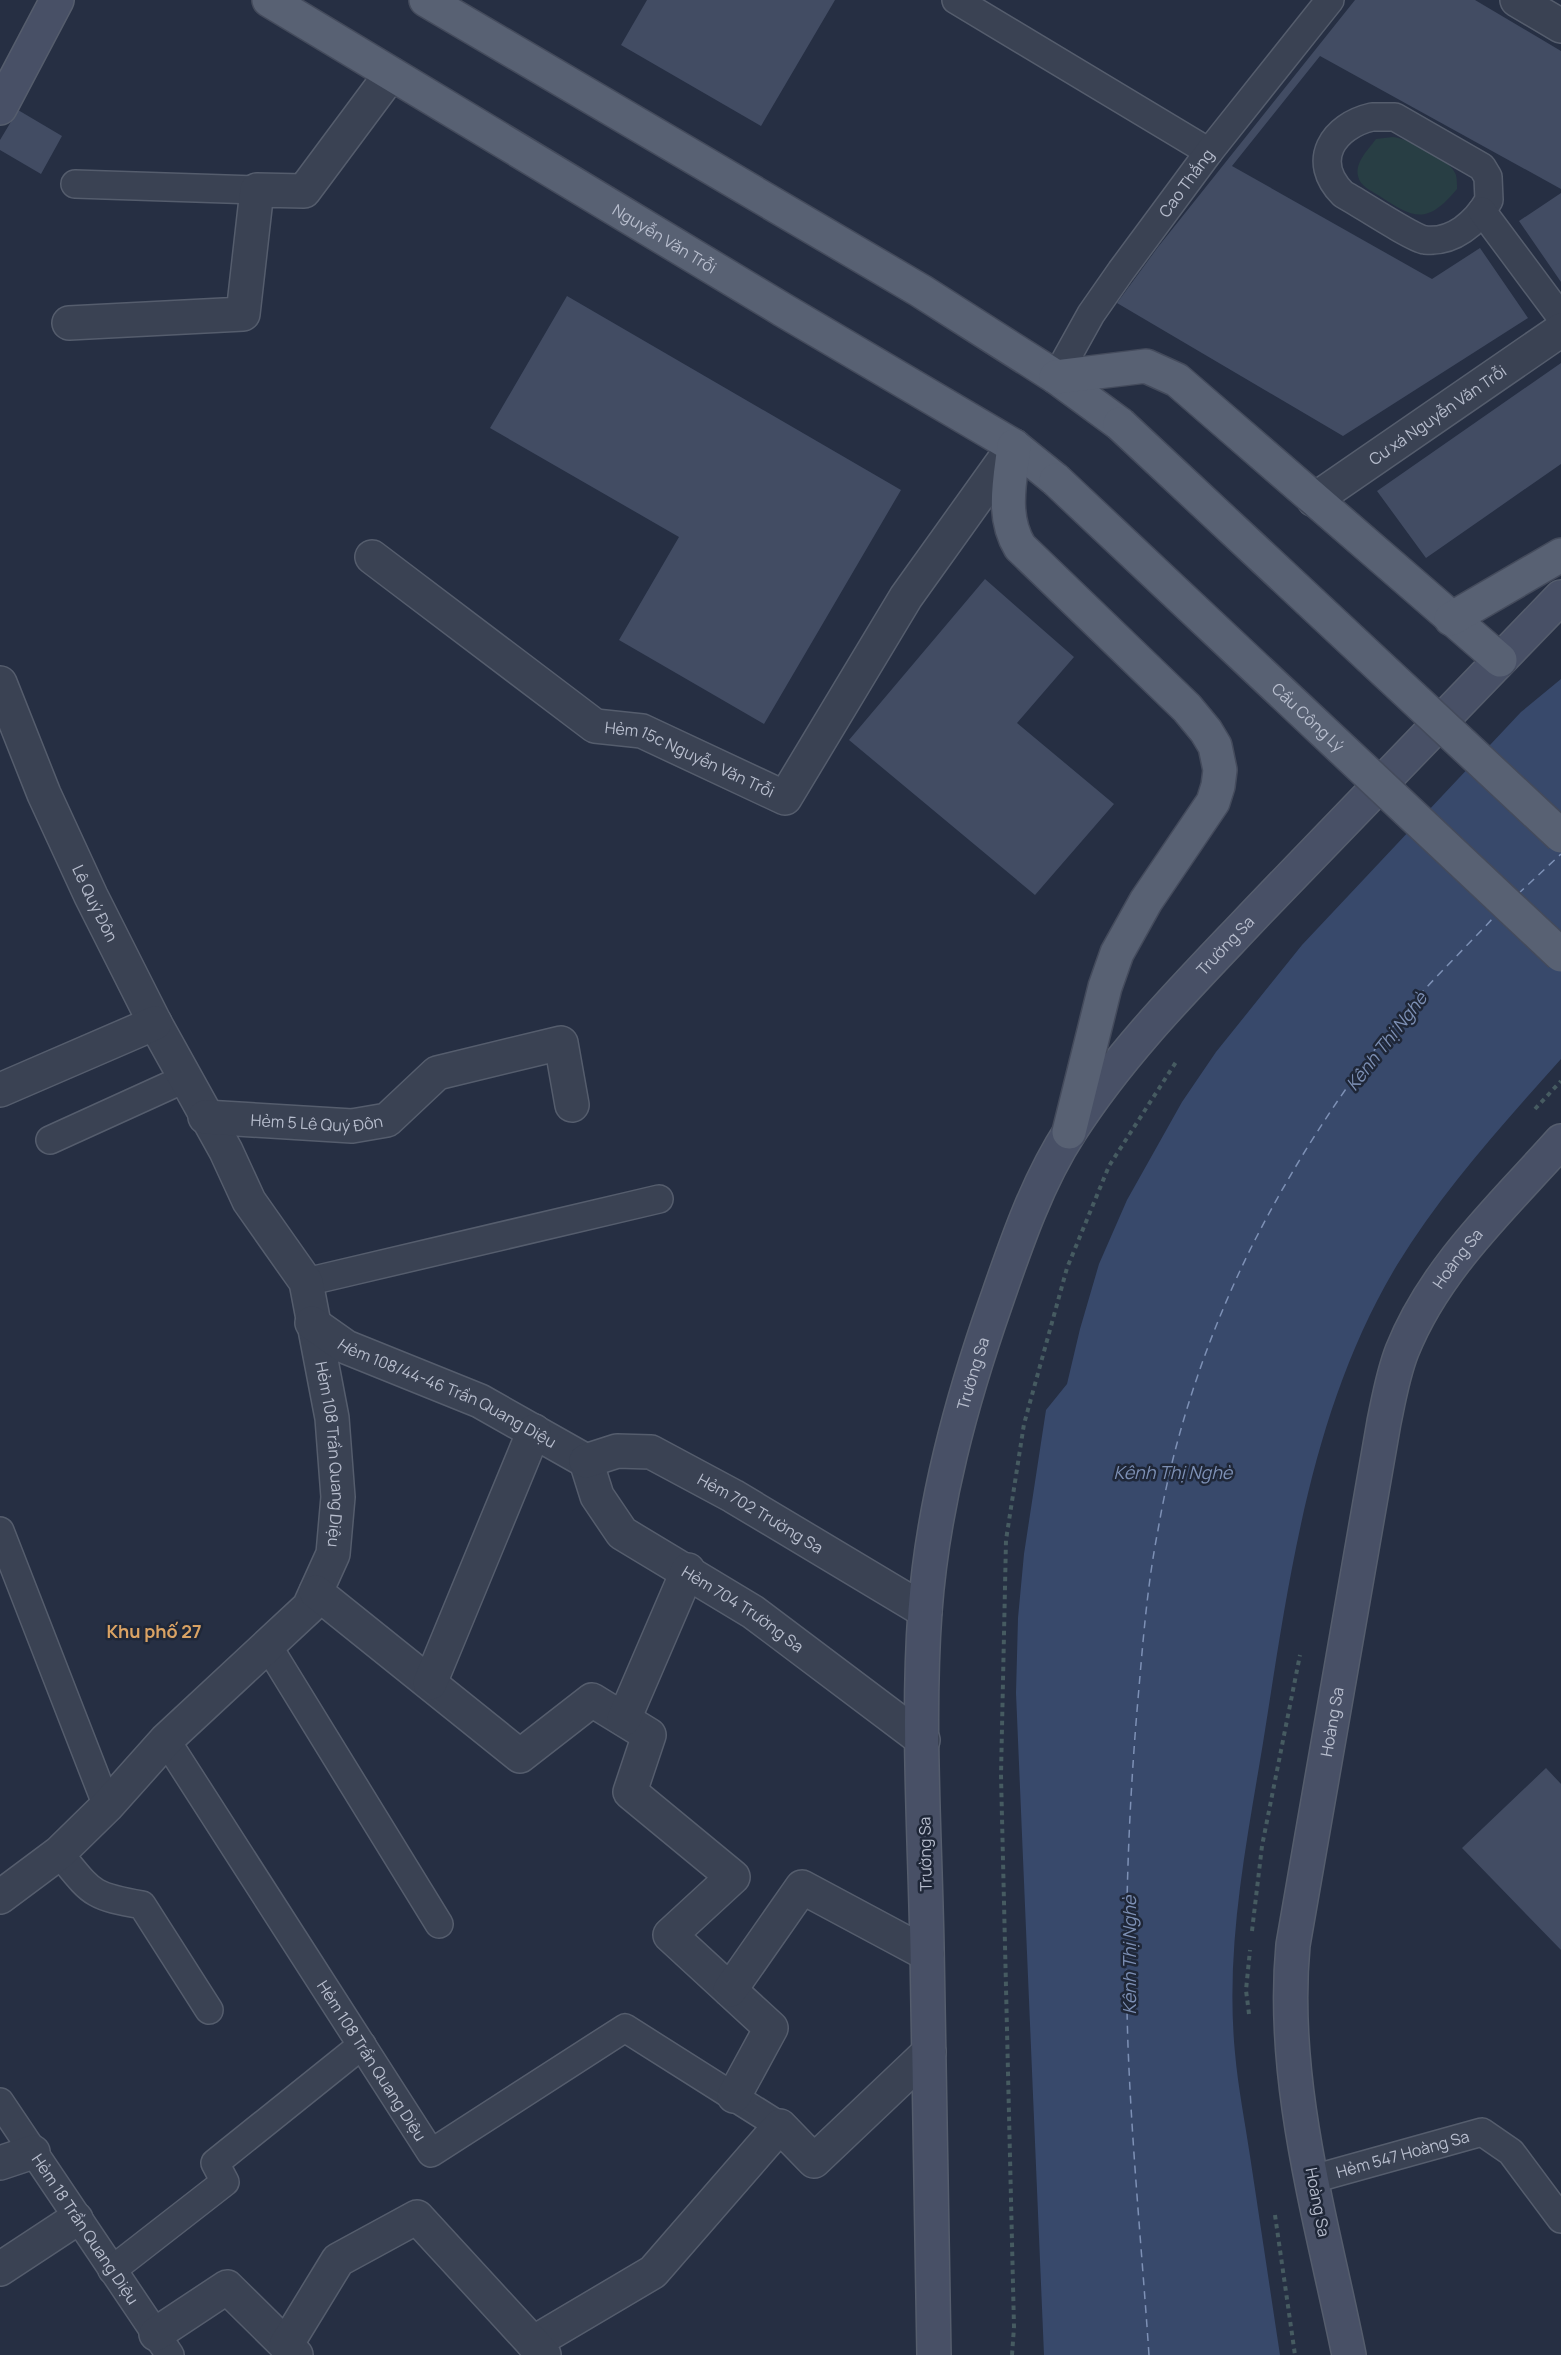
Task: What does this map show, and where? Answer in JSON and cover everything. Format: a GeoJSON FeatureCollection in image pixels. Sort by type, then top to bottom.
{"type":"FeatureCollection","features":[{"type":"Feature","properties":{"kind":"main road","name":"Nguyễn Văn Trỗi"},"geometry":{"type":"LineString","coordinates":[[269,0],[890,375],[1014,446],[1056,480]]}},
{"type":"Feature","properties":{"kind":"main road"},"geometry":{"type":"LineString","coordinates":[[426,0],[921,291],[1056,377],[1120,424],[1561,836]]}},
{"type":"Feature","properties":{"kind":"main road"},"geometry":{"type":"LineString","coordinates":[[1056,377],[1146,366],[1164,372],[1177,380],[1500,660]]}},
{"type":"Feature","properties":{"kind":"main road"},"geometry":{"type":"LineString","coordinates":[[1014,446],[1007,516],[1012,534],[1020,547],[1187,708],[1215,746],[1220,770],[1213,802],[1146,901],[1117,953],[1105,987],[1069,1132]]}},
{"type":"Feature","properties":{"kind":"main road","name":"Cầu Công Lý"},"geometry":{"type":"LineString","coordinates":[[1056,480],[1561,956]]}},
{"type":"Feature","properties":{"kind":"main road"},"geometry":{"type":"LineString","coordinates":[[1451,619],[1561,555]]}},
{"type":"Feature","properties":{"kind":"street"},"geometry":{"type":"LineString","coordinates":[[0,108],[57,0]]}},
{"type":"Feature","properties":{"kind":"street"},"geometry":{"type":"LineString","coordinates":[[1517,0],[1561,26]]}},
{"type":"Feature","properties":{"kind":"street"},"geometry":{"type":"LineString","coordinates":[[69,323],[243,314],[257,190],[304,191],[391,74]]}},
{"type":"Feature","properties":{"kind":"street","name":"Cư xá Nguyễn Văn Trỗi"},"geometry":{"type":"LineString","coordinates":[[1314,500],[1561,330]]}},
{"type":"Feature","properties":{"kind":"street","name":"Hẻm 15c Nguyễn Văn Trỗi"},"geometry":{"type":"LineString","coordinates":[[372,557],[595,726],[642,731],[785,798],[906,597],[1014,446]]}},
{"type":"Feature","properties":{"kind":"street","name":"Trường Sa"},"geometry":{"type":"LineString","coordinates":[[933,2355],[923,1740],[925,1611],[933,1543],[945,1475],[980,1348],[1022,1227],[1069,1132],[1112,1073],[1158,1017],[1561,597]]}},
{"type":"Feature","properties":{"kind":"street","name":"Lê Quý Ðôn"},"geometry":{"type":"LineString","coordinates":[[0,682],[44,794],[91,896],[205,1117]]}},
{"type":"Feature","properties":{"kind":"street"},"geometry":{"type":"LineString","coordinates":[[0,1090],[155,1023]]}},
{"type":"Feature","properties":{"kind":"street","name":"Hẻm 5 Lê Quý Đôn"},"geometry":{"type":"LineString","coordinates":[[205,1117],[351,1126],[387,1120],[437,1073],[561,1043],[573,1105]]}},
{"type":"Feature","properties":{"kind":"street","name":"Hẻm 108 Trần Quang Diệu"},"geometry":{"type":"LineString","coordinates":[[0,1897],[59,1853],[107,1806],[166,1740],[309,1607],[333,1554],[338,1497],[332,1418],[312,1323],[306,1282],[249,1201],[226,1150],[205,1117]]}},
{"type":"Feature","properties":{"kind":"street","name":"Hoàng Sa"},"geometry":{"type":"LineString","coordinates":[[1349,2355],[1313,2179],[1292,2059],[1289,1988],[1292,1956],[1391,1386],[1402,1351],[1435,1287],[1456,1259],[1561,1141]]}},
{"type":"Feature","properties":{"kind":"street","name":"Hẻm 108/44-46 Trần Quang Diệu"},"geometry":{"type":"LineString","coordinates":[[312,1323],[346,1347],[480,1401],[586,1461]]}},
{"type":"Feature","properties":{"kind":"street"},"geometry":{"type":"LineString","coordinates":[[430,1683],[534,1431]]}},
{"type":"Feature","properties":{"kind":"street","name":"Hẻm 702 Trường Sa"},"geometry":{"type":"LineString","coordinates":[[586,1461],[617,1451],[651,1452],[733,1496],[925,1611]]}},
{"type":"Feature","properties":{"kind":"street","name":"Hẻm 704 Trường Sa"},"geometry":{"type":"LineString","coordinates":[[586,1461],[597,1496],[622,1533],[688,1570],[753,1612],[923,1740]]}},
{"type":"Feature","properties":{"kind":"street"},"geometry":{"type":"LineString","coordinates":[[624,1719],[688,1570]]}},
{"type":"Feature","properties":{"kind":"street"},"geometry":{"type":"LineString","coordinates":[[316,1592],[520,1756],[592,1700],[649,1735],[630,1792],[733,1877],[670,1935],[771,2028],[734,2096]]}},
{"type":"Feature","properties":{"kind":"street"},"geometry":{"type":"LineString","coordinates":[[730,1990],[802,1887],[927,1954]]}},
{"type":"Feature","properties":{"kind":"street"},"geometry":{"type":"LineString","coordinates":[[163,2344],[227,2287],[291,2350],[338,2260],[417,2217],[538,2349],[653,2272],[780,2126],[814,2161],[929,2052]]}},
{"type":"Feature","properties":{"kind":"street"},"geometry":{"type":"LineString","coordinates":[[0,2163],[33,2152]]}},
{"type":"Feature","properties":{"kind":"street"},"geometry":{"type":"LineString","coordinates":[[0,2269],[76,2219]]}},
{"type":"Feature","properties":{"kind":"lane"},"geometry":{"type":"LineString","coordinates":[[956,0],[1209,152]]}},
{"type":"Feature","properties":{"kind":"lane","name":"Cao Thắng"},"geometry":{"type":"LineString","coordinates":[[1056,377],[1090,314],[1209,152],[1330,0]]}},
{"type":"Feature","properties":{"kind":"lane"},"geometry":{"type":"LineString","coordinates":[[1372,117],[1395,117],[1482,167],[1490,189],[1489,200],[1482,211],[1455,235],[1441,240],[1422,240],[1343,194],[1328,174],[1329,150],[1336,136],[1353,123],[1372,117]]}},
{"type":"Feature","properties":{"kind":"lane"},"geometry":{"type":"LineString","coordinates":[[75,184],[257,190]]}},
{"type":"Feature","properties":{"kind":"lane"},"geometry":{"type":"LineString","coordinates":[[1482,211],[1561,317]]}},
{"type":"Feature","properties":{"kind":"lane"},"geometry":{"type":"LineString","coordinates":[[50,1140],[184,1079]]}},
{"type":"Feature","properties":{"kind":"lane"},"geometry":{"type":"LineString","coordinates":[[306,1282],[659,1199]]}},
{"type":"Feature","properties":{"kind":"lane"},"geometry":{"type":"LineString","coordinates":[[0,1531],[107,1806]]}},
{"type":"Feature","properties":{"kind":"lane"},"geometry":{"type":"LineString","coordinates":[[268,1646],[439,1924]]}},
{"type":"Feature","properties":{"kind":"lane","name":"Hẻm 108 Trần Quang Diệu"},"geometry":{"type":"LineString","coordinates":[[166,1740],[431,2153],[625,2028],[780,2126]]}},
{"type":"Feature","properties":{"kind":"lane"},"geometry":{"type":"LineString","coordinates":[[59,1853],[93,1893],[104,1899],[142,1905],[209,2010]]}},
{"type":"Feature","properties":{"kind":"lane"},"geometry":{"type":"LineString","coordinates":[[112,2270],[225,2182],[215,2163],[362,2045]]}},
{"type":"Feature","properties":{"kind":"lane","name":"Hẻm 18 Trần Quang Diệu"},"geometry":{"type":"LineString","coordinates":[[0,2102],[76,2219],[163,2344]]}},
{"type":"Feature","properties":{"kind":"lane","name":"Hẻm 547 Hoàng Sa"},"geometry":{"type":"LineString","coordinates":[[1313,2179],[1482,2132],[1511,2152],[1561,2219]]}},
{"type":"Feature","properties":{"kind":"path"},"geometry":{"type":"LineString","coordinates":[[1012,2355],[1014,2327],[1001,1775],[1006,1540],[1024,1424],[1067,1268],[1109,1166],[1179,1058]]}},
{"type":"Feature","properties":{"kind":"green space"},"geometry":{"type":"Polygon","coordinates":[[[1393,137],[1409,141],[1438,156],[1456,175],[1457,189],[1446,201],[1428,213],[1411,213],[1401,209],[1363,185],[1358,176],[1360,161],[1376,139],[1393,137]]]}},
{"type":"Feature","properties":{"kind":"water","name":"Kênh Thị Nghè"},"geometry":{"type":"Polygon","coordinates":[[[1561,679],[1561,1059],[1495,1133],[1434,1210],[1397,1265],[1367,1320],[1343,1378],[1323,1437],[1307,1497],[1283,1620],[1244,1859],[1233,1975],[1236,2066],[1280,2355],[1044,2355],[1016,1693],[1018,1618],[1024,1554],[1046,1410],[1067,1384],[1099,1264],[1127,1200],[1182,1102],[1216,1052],[1302,945],[1521,712],[1561,679]]]}},
{"type":"Feature","properties":{"kind":"building"},"geometry":{"type":"Polygon","coordinates":[[[647,0],[835,0],[761,126],[621,45],[647,0]]]}},
{"type":"Feature","properties":{"kind":"building"},"geometry":{"type":"Polygon","coordinates":[[[1355,0],[1475,0],[1561,51],[1561,189],[1320,56],[1232,166],[1432,279],[1480,248],[1528,318],[1343,436],[1117,303],[1158,247],[1355,0]]]}},
{"type":"Feature","properties":{"kind":"building"},"geometry":{"type":"Polygon","coordinates":[[[18,110],[62,136],[41,174],[0,150],[0,140],[18,110]]]}},
{"type":"Feature","properties":{"kind":"building"},"geometry":{"type":"Polygon","coordinates":[[[1561,193],[1561,282],[1519,221],[1561,193]]]}},
{"type":"Feature","properties":{"kind":"building"},"geometry":{"type":"Polygon","coordinates":[[[567,296],[901,490],[764,724],[619,640],[679,537],[490,428],[567,296]]]}},
{"type":"Feature","properties":{"kind":"building"},"geometry":{"type":"Polygon","coordinates":[[[1561,363],[1561,464],[1426,558],[1377,491],[1561,363]]]}},
{"type":"Feature","properties":{"kind":"building"},"geometry":{"type":"Polygon","coordinates":[[[985,579],[1074,657],[1017,723],[1114,804],[1035,895],[849,740],[985,579]]]}},
{"type":"Feature","properties":{"kind":"building"},"geometry":{"type":"Polygon","coordinates":[[[1546,1768],[1561,1784],[1561,1950],[1462,1848],[1546,1768]]]}},
{"type":"Feature","properties":{"kind":"ferry route"},"geometry":{"type":"LineString","coordinates":[[1518,894],[1561,854]]}},
{"type":"Feature","properties":{"kind":"ferry route"},"geometry":{"type":"LineString","coordinates":[[1149,2355],[1128,2046],[1126,1959],[1129,1829],[1135,1742],[1146,1614],[1165,1492],[1184,1417],[1209,1344],[1239,1272],[1273,1206],[1309,1144],[1392,1027],[1495,916]]}},
{"type":"Feature","properties":{"kind":"district","name":"Khu phố 27"},"geometry":{"type":"Point","coordinates":[154,1631]}}]}
